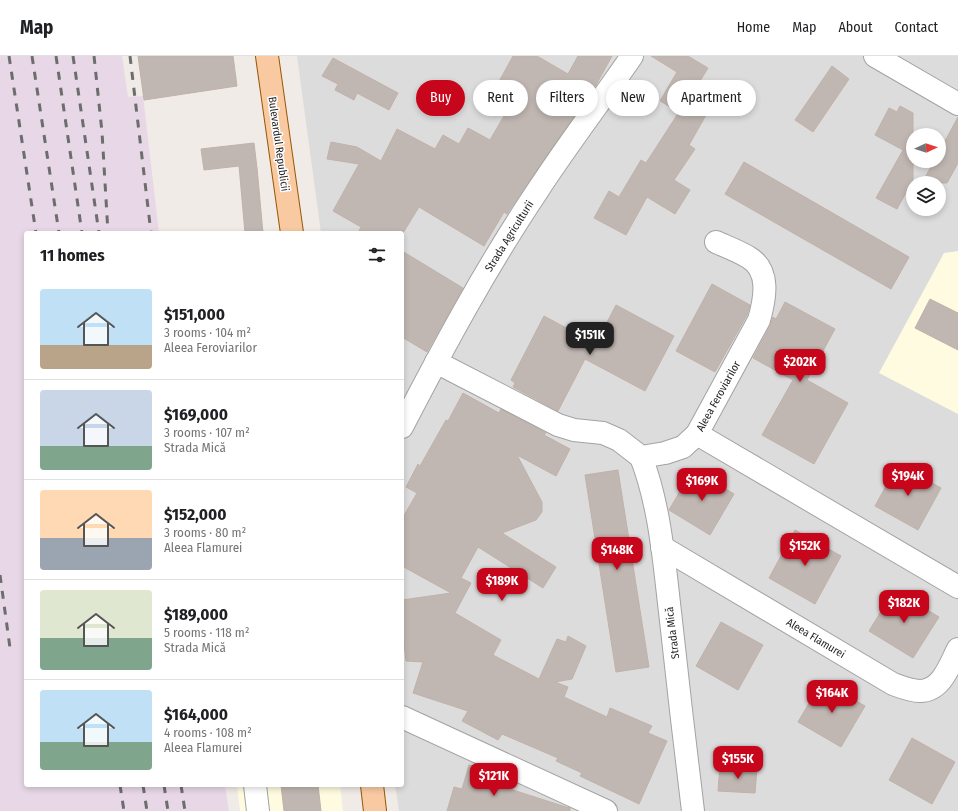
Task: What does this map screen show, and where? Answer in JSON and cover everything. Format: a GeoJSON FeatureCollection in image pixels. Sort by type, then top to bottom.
{"type":"FeatureCollection","features":[{"type":"Feature","properties":{"kind":"main road","name":"Bulevardul Republicii"},"geometry":{"type":"LineString","coordinates":[[267,56],[292,231]]}},
{"type":"Feature","properties":{"kind":"main road"},"geometry":{"type":"LineString","coordinates":[[372,787],[375,811]]}},
{"type":"Feature","properties":{"kind":"street","name":"Strada Agriculturii"},"geometry":{"type":"LineString","coordinates":[[404,423],[436,362],[484,277],[538,190],[632,56]]}},
{"type":"Feature","properties":{"kind":"street"},"geometry":{"type":"LineString","coordinates":[[876,56],[958,104]]}},
{"type":"Feature","properties":{"kind":"street","name":"Aleea Feroviarilor"},"geometry":{"type":"LineString","coordinates":[[641,457],[665,453],[683,447],[697,434],[759,320],[764,302],[765,285],[760,269],[750,257],[716,242]]}},
{"type":"Feature","properties":{"kind":"street"},"geometry":{"type":"LineString","coordinates":[[436,362],[558,425],[574,430],[603,433],[619,440],[641,457]]}},
{"type":"Feature","properties":{"kind":"street"},"geometry":{"type":"LineString","coordinates":[[697,434],[958,587]]}},
{"type":"Feature","properties":{"kind":"street","name":"Strada Mică"},"geometry":{"type":"LineString","coordinates":[[641,457],[648,474],[662,547],[693,811]]}},
{"type":"Feature","properties":{"kind":"street","name":"Aleea Flamurei"},"geometry":{"type":"LineString","coordinates":[[662,547],[893,684],[921,691],[933,687],[942,679],[958,649]]}},
{"type":"Feature","properties":{"kind":"street"},"geometry":{"type":"LineString","coordinates":[[404,718],[606,811]]}},
{"type":"Feature","properties":{"kind":"street"},"geometry":{"type":"LineString","coordinates":[[255,787],[258,811]]}},
{"type":"Feature","properties":{"kind":"shaded area"},"geometry":{"type":"Polygon","coordinates":[[[0,56],[122,56],[128,97],[143,96],[159,231],[24,231],[24,787],[225,787],[229,811],[0,811],[0,56]]]}},
{"type":"Feature","properties":{"kind":"shaded area"},"geometry":{"type":"Polygon","coordinates":[[[297,56],[958,56],[958,811],[399,811],[395,787],[404,787],[404,231],[321,231],[297,56]]]}},
{"type":"Feature","properties":{"kind":"shaded area"},"geometry":{"type":"Polygon","coordinates":[[[958,251],[958,414],[879,373],[944,253],[958,251]]]}},
{"type":"Feature","properties":{"kind":"shaded area"},"geometry":{"type":"Polygon","coordinates":[[[237,787],[340,787],[343,811],[240,811],[237,787]]]}},
{"type":"Feature","properties":{"kind":"building"},"geometry":{"type":"Polygon","coordinates":[[[138,56],[233,56],[237,86],[144,100],[138,56]]]}},
{"type":"Feature","properties":{"kind":"building"},"geometry":{"type":"Polygon","coordinates":[[[513,56],[537,56],[568,74],[578,56],[612,56],[598,81],[598,80],[536,80],[536,116],[574,116],[507,214],[504,212],[484,246],[419,207],[404,231],[359,231],[361,227],[333,211],[359,164],[327,159],[331,142],[357,147],[381,161],[397,129],[435,149],[443,135],[459,144],[468,128],[490,140],[504,116],[528,116],[528,80],[500,80],[513,56]]]}},
{"type":"Feature","properties":{"kind":"building"},"geometry":{"type":"Polygon","coordinates":[[[651,56],[688,56],[708,68],[701,80],[672,80],[677,72],[651,56]]]}},
{"type":"Feature","properties":{"kind":"building"},"geometry":{"type":"Polygon","coordinates":[[[333,58],[398,93],[389,110],[357,93],[354,100],[335,90],[338,84],[322,76],[333,58]]]}},
{"type":"Feature","properties":{"kind":"building"},"geometry":{"type":"Polygon","coordinates":[[[832,66],[849,79],[813,132],[795,120],[832,66]]]}},
{"type":"Feature","properties":{"kind":"building"},"geometry":{"type":"Polygon","coordinates":[[[667,89],[667,105],[660,101],[667,89]]]}},
{"type":"Feature","properties":{"kind":"building"},"geometry":{"type":"Polygon","coordinates":[[[900,106],[913,113],[913,128],[906,128],[906,168],[913,168],[913,176],[906,176],[906,193],[897,209],[876,198],[903,150],[875,135],[889,108],[897,112],[900,106]]]}},
{"type":"Feature","properties":{"kind":"building"},"geometry":{"type":"Polygon","coordinates":[[[676,116],[705,116],[689,145],[695,149],[674,180],[690,190],[675,214],[647,197],[626,235],[594,218],[609,191],[619,197],[641,160],[646,163],[676,116]]]}},
{"type":"Feature","properties":{"kind":"building"},"geometry":{"type":"Polygon","coordinates":[[[958,117],[958,163],[947,183],[946,176],[926,176],[930,168],[946,168],[946,139],[958,117]]]}},
{"type":"Feature","properties":{"kind":"building"},"geometry":{"type":"Polygon","coordinates":[[[254,143],[263,231],[245,231],[239,166],[204,170],[201,149],[254,143]]]}},
{"type":"Feature","properties":{"kind":"building"},"geometry":{"type":"Polygon","coordinates":[[[744,162],[909,257],[891,289],[725,194],[744,162]]]}},
{"type":"Feature","properties":{"kind":"building"},"geometry":{"type":"Polygon","coordinates":[[[404,252],[463,288],[427,352],[404,338],[404,252]]]}},
{"type":"Feature","properties":{"kind":"building"},"geometry":{"type":"Polygon","coordinates":[[[712,284],[750,305],[747,315],[715,372],[676,351],[712,284]]]}},
{"type":"Feature","properties":{"kind":"building"},"geometry":{"type":"Polygon","coordinates":[[[930,299],[958,313],[958,350],[915,328],[930,299]]]}},
{"type":"Feature","properties":{"kind":"building"},"geometry":{"type":"Polygon","coordinates":[[[785,302],[835,329],[807,380],[848,403],[814,464],[762,435],[793,380],[753,358],[770,326],[773,317],[776,319],[785,302]]]}},
{"type":"Feature","properties":{"kind":"building"},"geometry":{"type":"Polygon","coordinates":[[[616,305],[674,336],[645,391],[585,359],[558,411],[513,387],[515,383],[511,380],[544,316],[596,344],[616,305]]]}},
{"type":"Feature","properties":{"kind":"building"},"geometry":{"type":"Polygon","coordinates":[[[463,393],[499,413],[501,409],[546,433],[544,435],[570,449],[556,476],[517,455],[542,502],[542,512],[536,520],[502,533],[556,567],[543,588],[478,547],[461,578],[471,583],[455,613],[501,640],[493,655],[539,679],[557,639],[566,642],[568,636],[586,646],[572,679],[555,682],[568,687],[564,697],[607,717],[610,708],[652,726],[648,733],[667,741],[639,804],[580,776],[582,773],[556,761],[558,758],[502,734],[498,740],[462,721],[468,711],[413,693],[423,662],[406,661],[404,644],[404,600],[451,593],[404,567],[404,516],[417,493],[406,487],[418,464],[420,466],[446,420],[448,421],[463,393]]]}},
{"type":"Feature","properties":{"kind":"building"},"geometry":{"type":"Polygon","coordinates":[[[898,464],[941,488],[918,530],[875,506],[898,464]]]}},
{"type":"Feature","properties":{"kind":"building"},"geometry":{"type":"Polygon","coordinates":[[[693,469],[734,494],[710,535],[669,510],[693,469]]]}},
{"type":"Feature","properties":{"kind":"building"},"geometry":{"type":"Polygon","coordinates":[[[618,470],[649,667],[616,672],[585,475],[618,470]]]}},
{"type":"Feature","properties":{"kind":"building"},"geometry":{"type":"Polygon","coordinates":[[[795,530],[841,556],[815,604],[769,578],[795,530]]]}},
{"type":"Feature","properties":{"kind":"building"},"geometry":{"type":"Polygon","coordinates":[[[894,590],[939,617],[913,658],[869,631],[894,590]]]}},
{"type":"Feature","properties":{"kind":"building"},"geometry":{"type":"Polygon","coordinates":[[[721,622],[763,645],[738,690],[696,666],[721,622]]]}},
{"type":"Feature","properties":{"kind":"building"},"geometry":{"type":"Polygon","coordinates":[[[822,681],[865,706],[841,747],[798,722],[822,681]]]}},
{"type":"Feature","properties":{"kind":"building"},"geometry":{"type":"Polygon","coordinates":[[[912,738],[955,762],[932,804],[889,780],[912,738]]]}},
{"type":"Feature","properties":{"kind":"building"},"geometry":{"type":"Polygon","coordinates":[[[469,765],[488,771],[485,781],[570,808],[570,811],[447,811],[454,787],[462,789],[469,765]]]}},
{"type":"Feature","properties":{"kind":"building"},"geometry":{"type":"Polygon","coordinates":[[[720,766],[757,768],[755,793],[718,791],[720,766]]]}},
{"type":"Feature","properties":{"kind":"building"},"geometry":{"type":"Polygon","coordinates":[[[281,787],[318,787],[321,811],[284,811],[281,787]]]}},
{"type":"Feature","properties":{"kind":"railway"},"geometry":{"type":"LineString","coordinates":[[9,56],[36,231]]}},
{"type":"Feature","properties":{"kind":"railway"},"geometry":{"type":"LineString","coordinates":[[32,56],[59,231]]}},
{"type":"Feature","properties":{"kind":"railway"},"geometry":{"type":"LineString","coordinates":[[56,56],[82,231]]}},
{"type":"Feature","properties":{"kind":"railway"},"geometry":{"type":"LineString","coordinates":[[73,56],[99,231]]}},
{"type":"Feature","properties":{"kind":"railway"},"geometry":{"type":"LineString","coordinates":[[94,56],[102,132],[108,231]]}},
{"type":"Feature","properties":{"kind":"railway"},"geometry":{"type":"LineString","coordinates":[[130,56],[151,231]]}},
{"type":"Feature","properties":{"kind":"railway"},"geometry":{"type":"LineString","coordinates":[[0,575],[10,648]]}},
{"type":"Feature","properties":{"kind":"railway"},"geometry":{"type":"LineString","coordinates":[[120,787],[124,811]]}},
{"type":"Feature","properties":{"kind":"railway"},"geometry":{"type":"LineString","coordinates":[[143,787],[147,811]]}},
{"type":"Feature","properties":{"kind":"railway"},"geometry":{"type":"LineString","coordinates":[[164,787],[168,811]]}},
{"type":"Feature","properties":{"kind":"railway"},"geometry":{"type":"LineString","coordinates":[[181,787],[185,811]]}}]}
